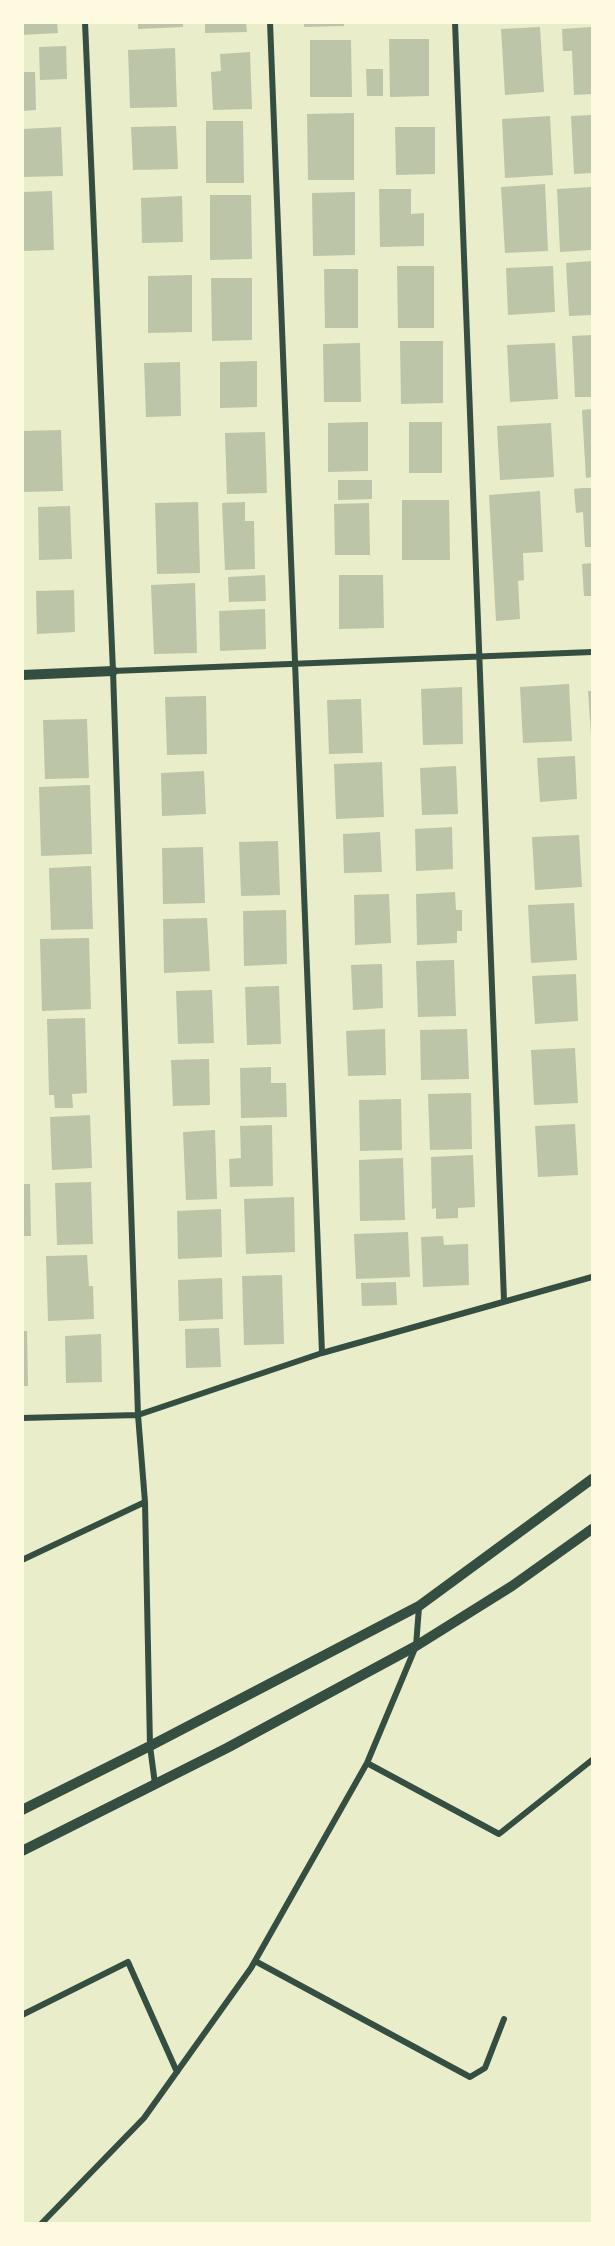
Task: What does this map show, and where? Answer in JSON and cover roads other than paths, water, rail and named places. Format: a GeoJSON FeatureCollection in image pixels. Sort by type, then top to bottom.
{"type":"FeatureCollection","features":[{"type":"Feature","properties":{"kind":"street"},"geometry":{"type":"LineString","coordinates":[[85,22],[113,671],[138,1415],[145,1502],[150,1746],[155,1784]]}},
{"type":"Feature","properties":{"kind":"street"},"geometry":{"type":"LineString","coordinates":[[270,22],[322,1353]]}},
{"type":"Feature","properties":{"kind":"street"},"geometry":{"type":"LineString","coordinates":[[455,22],[504,1300]]}},
{"type":"Feature","properties":{"kind":"street"},"geometry":{"type":"LineString","coordinates":[[22,675],[592,652]]}},
{"type":"Feature","properties":{"kind":"street"},"geometry":{"type":"LineString","coordinates":[[22,1418],[138,1415],[322,1353],[592,1277]]}},
{"type":"Feature","properties":{"kind":"street"},"geometry":{"type":"LineString","coordinates":[[22,1810],[419,1606],[592,1479]]}},
{"type":"Feature","properties":{"kind":"street"},"geometry":{"type":"LineString","coordinates":[[22,1560],[145,1502]]}},
{"type":"Feature","properties":{"kind":"street"},"geometry":{"type":"LineString","coordinates":[[22,1851],[155,1784],[416,1646],[512,1587],[592,1529]]}},
{"type":"Feature","properties":{"kind":"street"},"geometry":{"type":"LineString","coordinates":[[41,2223],[144,2118],[255,1961],[367,1763],[416,1646],[419,1606]]}},
{"type":"Feature","properties":{"kind":"street"},"geometry":{"type":"LineString","coordinates":[[367,1763],[499,1834],[592,1760]]}},
{"type":"Feature","properties":{"kind":"street"},"geometry":{"type":"LineString","coordinates":[[255,1961],[470,2077],[485,2068],[504,2019]]}},
{"type":"Feature","properties":{"kind":"street"},"geometry":{"type":"LineString","coordinates":[[22,2015],[128,1962],[177,2072]]}}]}
